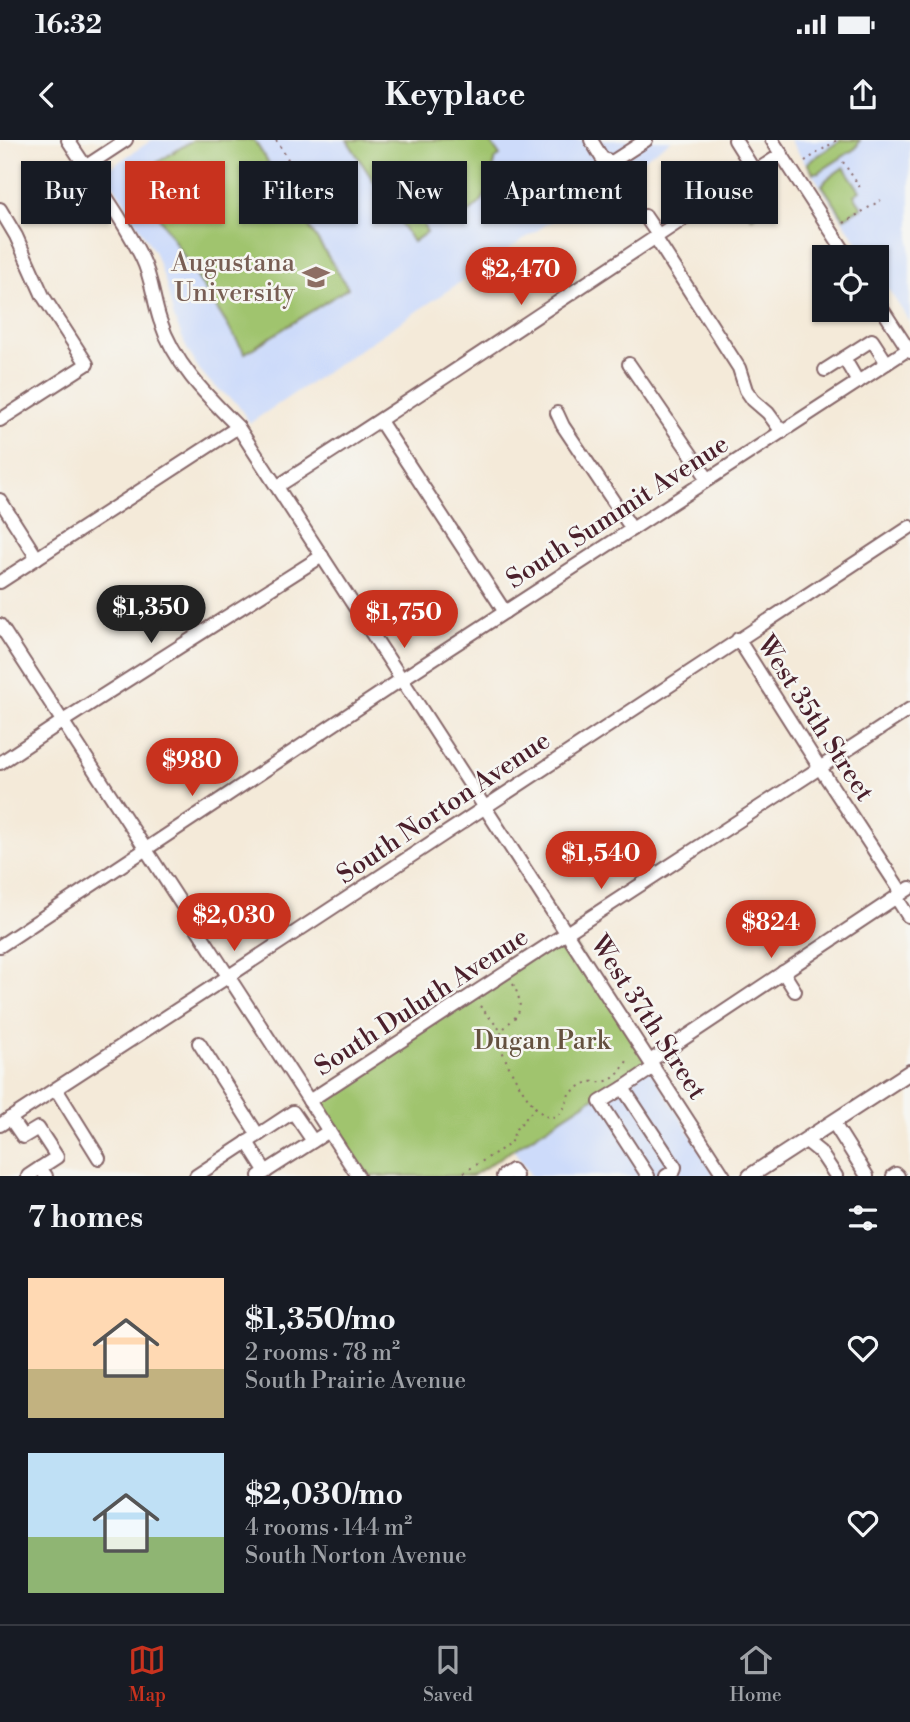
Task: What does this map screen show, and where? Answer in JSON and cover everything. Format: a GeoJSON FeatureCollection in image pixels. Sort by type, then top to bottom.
{"type":"FeatureCollection","features":[{"type":"Feature","properties":{"kind":"main road"},"geometry":{"type":"LineString","coordinates":[[750,1176],[910,1072]]}},
{"type":"Feature","properties":{"kind":"street","name":"West 37th Street"},"geometry":{"type":"LineString","coordinates":[[68,140],[81,161]]}},
{"type":"Feature","properties":{"kind":"street"},"geometry":{"type":"LineString","coordinates":[[94,161],[126,140]]}},
{"type":"Feature","properties":{"kind":"street"},"geometry":{"type":"LineString","coordinates":[[591,140],[602,158],[612,162],[646,140]]}},
{"type":"Feature","properties":{"kind":"street"},"geometry":{"type":"LineString","coordinates":[[735,140],[748,161]]}},
{"type":"Feature","properties":{"kind":"street"},"geometry":{"type":"LineString","coordinates":[[772,140],[840,245]]}},
{"type":"Feature","properties":{"kind":"street"},"geometry":{"type":"LineString","coordinates":[[772,161],[782,154]]}},
{"type":"Feature","properties":{"kind":"street","name":"West 37th Street"},"geometry":{"type":"LineString","coordinates":[[111,207],[143,259],[160,321],[178,359],[205,394],[238,427],[278,486],[724,1176]]}},
{"type":"Feature","properties":{"kind":"street"},"geometry":{"type":"LineString","coordinates":[[0,209],[16,236],[43,296],[87,364],[0,420]]}},
{"type":"Feature","properties":{"kind":"street"},"geometry":{"type":"LineString","coordinates":[[647,220],[739,368],[746,390],[782,432]]}},
{"type":"Feature","properties":{"kind":"street"},"geometry":{"type":"LineString","coordinates":[[278,486],[675,224]]}},
{"type":"Feature","properties":{"kind":"street"},"geometry":{"type":"LineString","coordinates":[[889,319],[909,350]]}},
{"type":"Feature","properties":{"kind":"street"},"geometry":{"type":"LineString","coordinates":[[825,370],[872,340],[887,363]]}},
{"type":"Feature","properties":{"kind":"street","name":"South Summit Avenue"},"geometry":{"type":"LineString","coordinates":[[0,946],[402,678],[909,350]]}},
{"type":"Feature","properties":{"kind":"street"},"geometry":{"type":"LineString","coordinates":[[844,358],[858,382]]}},
{"type":"Feature","properties":{"kind":"street"},"geometry":{"type":"LineString","coordinates":[[629,364],[708,480]]}},
{"type":"Feature","properties":{"kind":"street"},"geometry":{"type":"LineString","coordinates":[[557,412],[563,426],[632,529]]}},
{"type":"Feature","properties":{"kind":"street"},"geometry":{"type":"LineString","coordinates":[[380,421],[505,612]]}},
{"type":"Feature","properties":{"kind":"street"},"geometry":{"type":"LineString","coordinates":[[0,582],[238,427]]}},
{"type":"Feature","properties":{"kind":"street"},"geometry":{"type":"LineString","coordinates":[[0,500],[37,558]]}},
{"type":"Feature","properties":{"kind":"street","name":"South Norton Avenue"},"geometry":{"type":"LineString","coordinates":[[5,1121],[910,527]]}},
{"type":"Feature","properties":{"kind":"street"},"geometry":{"type":"LineString","coordinates":[[0,763],[322,556]]}},
{"type":"Feature","properties":{"kind":"street"},"geometry":{"type":"LineString","coordinates":[[0,625],[358,1176]]}},
{"type":"Feature","properties":{"kind":"street","name":"West 35th Street"},"geometry":{"type":"LineString","coordinates":[[738,639],[903,892],[908,916],[910,915]]}},
{"type":"Feature","properties":{"kind":"street","name":"South Duluth Avenue"},"geometry":{"type":"LineString","coordinates":[[309,1101],[910,709]]}},
{"type":"Feature","properties":{"kind":"street"},"geometry":{"type":"LineString","coordinates":[[648,1176],[600,1102],[783,972],[903,892]]}},
{"type":"Feature","properties":{"kind":"street"},"geometry":{"type":"LineString","coordinates":[[783,972],[795,991]]}},
{"type":"Feature","properties":{"kind":"street"},"geometry":{"type":"LineString","coordinates":[[199,1043],[253,1139],[263,1174],[329,1131]]}},
{"type":"Feature","properties":{"kind":"street"},"geometry":{"type":"LineString","coordinates":[[622,1088],[675,1167],[667,1176]]}},
{"type":"Feature","properties":{"kind":"street"},"geometry":{"type":"LineString","coordinates":[[56,1089],[99,1158]]}},
{"type":"Feature","properties":{"kind":"street"},"geometry":{"type":"LineString","coordinates":[[196,1176],[293,1112],[313,1141]]}},
{"type":"Feature","properties":{"kind":"street"},"geometry":{"type":"LineString","coordinates":[[5,1121],[23,1138],[38,1128],[57,1157],[43,1172],[28,1176]]}},
{"type":"Feature","properties":{"kind":"street"},"geometry":{"type":"LineString","coordinates":[[833,1122],[867,1176]]}},
{"type":"Feature","properties":{"kind":"street"},"geometry":{"type":"LineString","coordinates":[[805,1140],[820,1152],[836,1176]]}},
{"type":"Feature","properties":{"kind":"street"},"geometry":{"type":"LineString","coordinates":[[503,1176],[512,1170],[516,1176]]}},
{"type":"Feature","properties":{"kind":"path"},"geometry":{"type":"LineString","coordinates":[[276,140],[289,161]]}},
{"type":"Feature","properties":{"kind":"path"},"geometry":{"type":"LineString","coordinates":[[804,161],[837,140]]}},
{"type":"Feature","properties":{"kind":"path"},"geometry":{"type":"LineString","coordinates":[[844,162],[862,189]]}},
{"type":"Feature","properties":{"kind":"path"},"geometry":{"type":"LineString","coordinates":[[844,223],[881,200]]}},
{"type":"Feature","properties":{"kind":"path"},"geometry":{"type":"LineString","coordinates":[[513,984],[520,1006],[517,1016],[501,1031],[501,1051],[536,1107],[548,1118],[564,1109],[569,1094],[591,1081],[598,1083],[616,1077],[627,1061]]}},
{"type":"Feature","properties":{"kind":"path"},"geometry":{"type":"LineString","coordinates":[[480,1006],[501,1031]]}},
{"type":"Feature","properties":{"kind":"path"},"geometry":{"type":"LineString","coordinates":[[458,1176],[510,1144],[516,1129],[536,1107]]}},
{"type":"Feature","properties":{"kind":"shaded area","name":"Augustana University"},"geometry":{"type":"Polygon","coordinates":[[[152,140],[672,140],[641,161],[481,161],[481,224],[547,224],[250,423],[237,404],[211,383],[199,369],[187,349],[173,315],[155,253],[137,224],[225,224],[225,161],[125,161],[125,204],[111,181],[111,167],[152,140]]]}},
{"type":"Feature","properties":{"kind":"shaded area"},"geometry":{"type":"Polygon","coordinates":[[[790,140],[910,140],[910,322],[889,290],[889,245],[859,245],[790,140]]]}},
{"type":"Feature","properties":{"kind":"shaded area"},"geometry":{"type":"Polygon","coordinates":[[[646,1063],[717,1176],[531,1176],[513,1149],[646,1063]]]}},
{"type":"Feature","properties":{"kind":"green space"},"geometry":{"type":"Polygon","coordinates":[[[193,140],[254,140],[267,161],[239,161],[239,224],[307,224],[348,288],[245,353],[164,224],[225,224],[225,161],[160,161],[193,140]]]}},
{"type":"Feature","properties":{"kind":"green space"},"geometry":{"type":"Polygon","coordinates":[[[347,140],[489,140],[500,156],[494,161],[481,161],[481,201],[467,213],[467,161],[372,161],[372,179],[347,140]]]}},
{"type":"Feature","properties":{"kind":"green space"},"geometry":{"type":"Polygon","coordinates":[[[841,140],[860,140],[856,148],[819,172],[813,173],[807,163],[841,140]]]}},
{"type":"Feature","properties":{"kind":"green space"},"geometry":{"type":"Polygon","coordinates":[[[844,167],[860,191],[854,195],[862,207],[844,218],[822,185],[844,167]]]}},
{"type":"Feature","properties":{"kind":"green space"},"geometry":{"type":"Polygon","coordinates":[[[401,224],[423,224],[427,232],[413,242],[401,224]]]}},
{"type":"Feature","properties":{"kind":"green space","name":"Dugan Park"},"geometry":{"type":"Polygon","coordinates":[[[567,933],[650,1061],[472,1176],[358,1176],[309,1101],[567,933]]]}},
{"type":"Feature","properties":{"kind":"place","name":"Augustana University"},"geometry":{"type":"Point","coordinates":[316,277]}}]}
